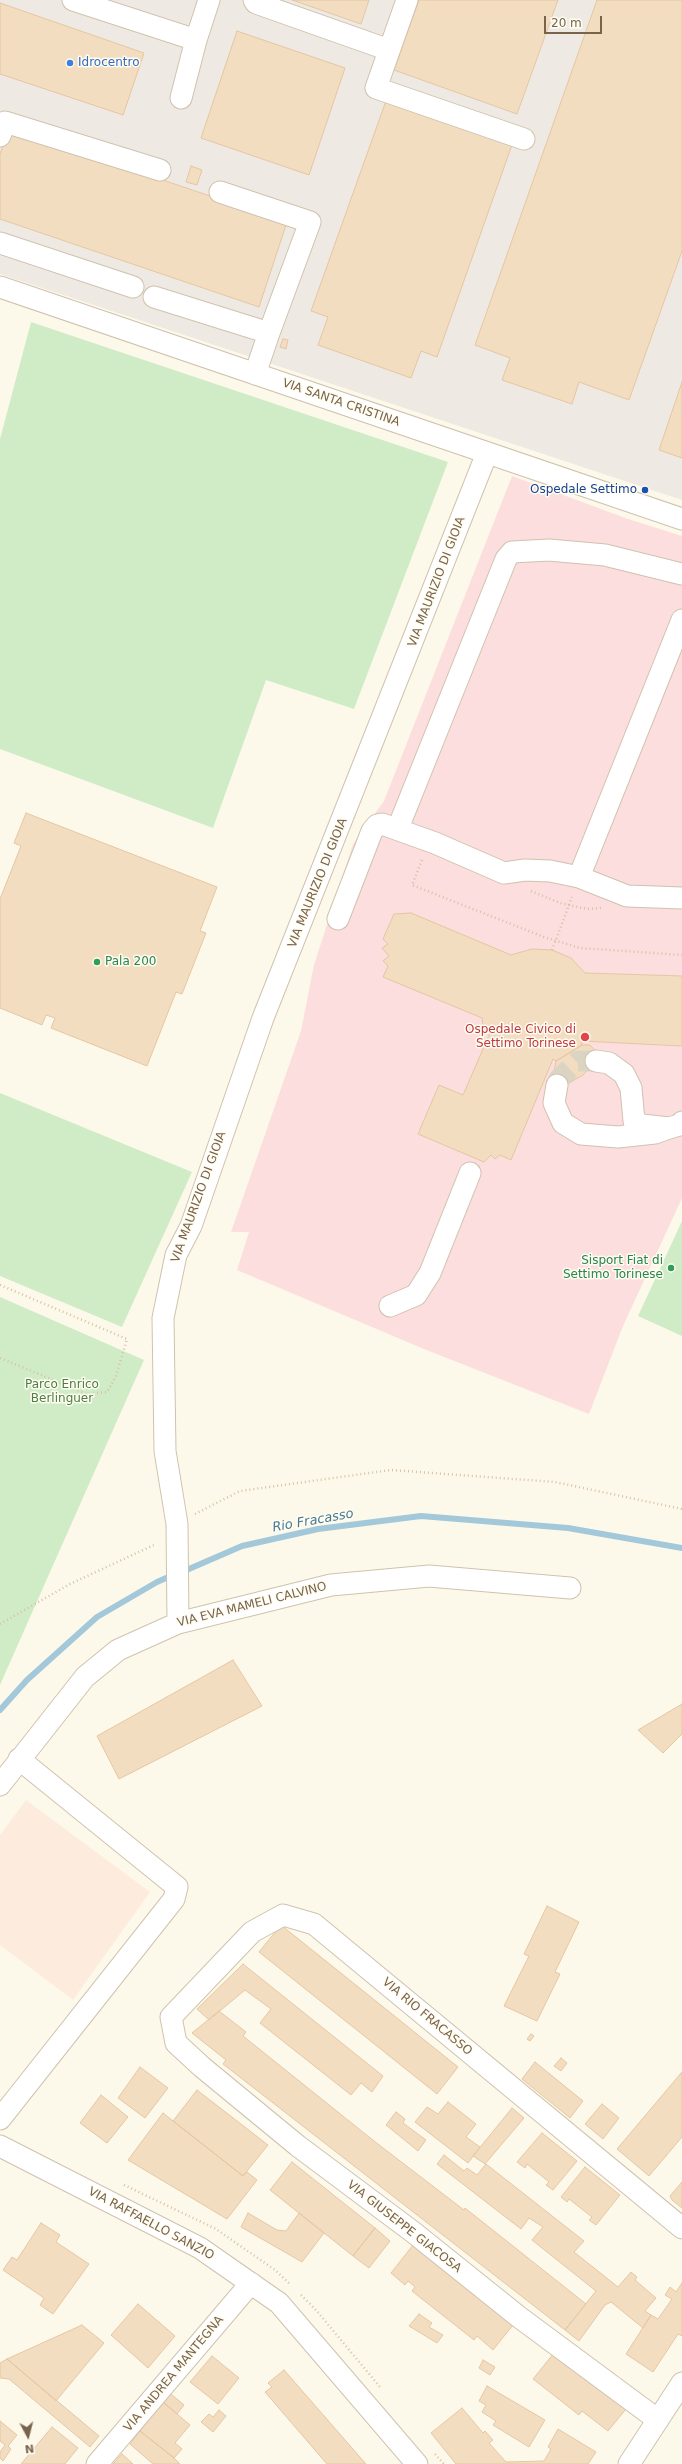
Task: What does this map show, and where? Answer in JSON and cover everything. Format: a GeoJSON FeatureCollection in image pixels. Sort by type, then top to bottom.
{"type":"FeatureCollection","features":[{"type":"Feature","properties":{"kind":"street"},"geometry":{"type":"LineString","coordinates":[[73,0],[196,40]]}},
{"type":"Feature","properties":{"kind":"street"},"geometry":{"type":"LineString","coordinates":[[181,98],[196,40],[209,0]]}},
{"type":"Feature","properties":{"kind":"street"},"geometry":{"type":"LineString","coordinates":[[254,0],[256,3],[389,50]]}},
{"type":"Feature","properties":{"kind":"street"},"geometry":{"type":"LineString","coordinates":[[407,0],[376,88],[524,139]]}},
{"type":"Feature","properties":{"kind":"street"},"geometry":{"type":"LineString","coordinates":[[0,136],[5,122],[160,170]]}},
{"type":"Feature","properties":{"kind":"street"},"geometry":{"type":"LineString","coordinates":[[220,192],[310,222],[254,374]]}},
{"type":"Feature","properties":{"kind":"street"},"geometry":{"type":"LineString","coordinates":[[0,243],[133,287]]}},
{"type":"Feature","properties":{"kind":"street","name":"VIA SANTA CRISTINA"},"geometry":{"type":"LineString","coordinates":[[0,287],[682,519]]}},
{"type":"Feature","properties":{"kind":"street"},"geometry":{"type":"LineString","coordinates":[[154,297],[269,333]]}},
{"type":"Feature","properties":{"kind":"street","name":"VIA MAURIZIO DI GIOIA"},"geometry":{"type":"LineString","coordinates":[[178,1623],[177,1529],[166,1451],[163,1318],[176,1255],[191,1226],[264,1018],[487,453]]}},
{"type":"Feature","properties":{"kind":"street"},"geometry":{"type":"LineString","coordinates":[[398,828],[506,559],[512,552],[549,550],[605,555],[682,574]]}},
{"type":"Feature","properties":{"kind":"street"},"geometry":{"type":"LineString","coordinates":[[579,877],[682,620]]}},
{"type":"Feature","properties":{"kind":"street"},"geometry":{"type":"LineString","coordinates":[[338,919],[372,831],[377,825],[382,824],[398,828],[429,840],[504,873],[525,870],[550,871],[579,877],[627,896],[682,898]]}},
{"type":"Feature","properties":{"kind":"street"},"geometry":{"type":"LineString","coordinates":[[596,1061],[609,1063],[624,1074],[631,1088],[634,1121],[642,1125],[675,1125]]}},
{"type":"Feature","properties":{"kind":"street"},"geometry":{"type":"LineString","coordinates":[[557,1085],[554,1103],[563,1123],[581,1134],[618,1137],[655,1133],[675,1125]]}},
{"type":"Feature","properties":{"kind":"street"},"geometry":{"type":"LineString","coordinates":[[390,1306],[416,1295],[430,1273],[470,1173]]}},
{"type":"Feature","properties":{"kind":"street","name":"VIA EVA MAMELI CALVINO"},"geometry":{"type":"LineString","coordinates":[[0,1785],[85,1677],[118,1650],[178,1623],[331,1585],[429,1576],[570,1588]]}},
{"type":"Feature","properties":{"kind":"street"},"geometry":{"type":"LineString","coordinates":[[0,2119],[174,1899],[177,1887],[19,1759]]}},
{"type":"Feature","properties":{"kind":"street","name":"VIA RIO FRACASSO"},"geometry":{"type":"LineString","coordinates":[[171,2017],[252,1932],[283,1915],[314,1924],[682,2228]]}},
{"type":"Feature","properties":{"kind":"street","name":"VIA GIUSEPPE GIACOSA"},"geometry":{"type":"LineString","coordinates":[[171,2017],[176,2044],[202,2067],[298,2146],[413,2232],[525,2322],[658,2420]]}},
{"type":"Feature","properties":{"kind":"street","name":"VIA RAFFAELLO SANZIO"},"geometry":{"type":"LineString","coordinates":[[0,2146],[200,2248],[279,2303],[417,2464]]}},
{"type":"Feature","properties":{"kind":"street","name":"VIA ANDREA MANTEGNA"},"geometry":{"type":"LineString","coordinates":[[97,2464],[251,2283]]}},
{"type":"Feature","properties":{"kind":"street"},"geometry":{"type":"LineString","coordinates":[[629,2464],[682,2383]]}},
{"type":"Feature","properties":{"kind":"path"},"geometry":{"type":"LineString","coordinates":[[429,840],[412,885],[544,937],[580,948],[682,955]]}},
{"type":"Feature","properties":{"kind":"path"},"geometry":{"type":"LineString","coordinates":[[552,950],[579,877]]}},
{"type":"Feature","properties":{"kind":"path"},"geometry":{"type":"LineString","coordinates":[[529,890],[569,905],[587,909],[603,908]]}},
{"type":"Feature","properties":{"kind":"path"},"geometry":{"type":"LineString","coordinates":[[0,1285],[128,1339],[116,1376],[107,1392],[87,1394],[0,1358]]}},
{"type":"Feature","properties":{"kind":"path"},"geometry":{"type":"LineString","coordinates":[[0,1624],[70,1584],[177,1529],[240,1491],[391,1470],[555,1482],[682,1509]]}},
{"type":"Feature","properties":{"kind":"shaded area"},"geometry":{"type":"Polygon","coordinates":[[[0,0],[682,0],[682,500],[0,274],[0,0]]]}},
{"type":"Feature","properties":{"kind":"shaded area"},"geometry":{"type":"Polygon","coordinates":[[[512,476],[628,519],[682,536],[682,1198],[623,1326],[589,1414],[424,1349],[237,1270],[249,1232],[231,1232],[301,1031],[314,965],[353,844],[384,801],[512,476]]]}},
{"type":"Feature","properties":{"kind":"shaded area"},"geometry":{"type":"Polygon","coordinates":[[[26,1800],[150,1892],[73,2000],[0,1945],[0,1835],[26,1800]]]}},
{"type":"Feature","properties":{"kind":"green space"},"geometry":{"type":"Polygon","coordinates":[[[31,322],[448,462],[354,709],[266,680],[213,828],[0,749],[0,439],[31,322]]]}},
{"type":"Feature","properties":{"kind":"green space"},"geometry":{"type":"Polygon","coordinates":[[[0,1093],[192,1172],[122,1327],[0,1276],[0,1093]]]}},
{"type":"Feature","properties":{"kind":"green space","name":"Sisport Fiat di Settimo Torinese"},"geometry":{"type":"Polygon","coordinates":[[[682,1221],[682,1336],[638,1316],[682,1221]]]}},
{"type":"Feature","properties":{"kind":"green space","name":"Parco Enrico Berlinguer"},"geometry":{"type":"Polygon","coordinates":[[[0,1297],[144,1360],[0,1685],[0,1297]]]}},
{"type":"Feature","properties":{"kind":"building"},"geometry":{"type":"Polygon","coordinates":[[[292,0],[369,0],[361,24],[292,0]]]}},
{"type":"Feature","properties":{"kind":"building"},"geometry":{"type":"Polygon","coordinates":[[[419,0],[558,0],[517,114],[394,70],[419,0]]]}},
{"type":"Feature","properties":{"kind":"building"},"geometry":{"type":"Polygon","coordinates":[[[597,0],[682,0],[682,251],[629,400],[579,382],[572,404],[502,380],[510,358],[475,345],[597,0]]]}},
{"type":"Feature","properties":{"kind":"building","name":"Idrocentro"},"geometry":{"type":"Polygon","coordinates":[[[0,3],[144,53],[123,115],[0,74],[0,3]]]}},
{"type":"Feature","properties":{"kind":"building"},"geometry":{"type":"Polygon","coordinates":[[[237,31],[345,68],[309,175],[201,138],[237,31]]]}},
{"type":"Feature","properties":{"kind":"building"},"geometry":{"type":"Polygon","coordinates":[[[387,98],[513,142],[437,357],[421,351],[411,378],[318,345],[328,317],[311,311],[387,98]]]}},
{"type":"Feature","properties":{"kind":"building"},"geometry":{"type":"Polygon","coordinates":[[[9,128],[287,222],[259,307],[0,219],[0,154],[9,128]]]}},
{"type":"Feature","properties":{"kind":"building"},"geometry":{"type":"Polygon","coordinates":[[[191,166],[202,170],[197,185],[186,182],[191,166]]]}},
{"type":"Feature","properties":{"kind":"building"},"geometry":{"type":"Polygon","coordinates":[[[283,339],[288,340],[286,349],[280,347],[283,339]]]}},
{"type":"Feature","properties":{"kind":"building"},"geometry":{"type":"Polygon","coordinates":[[[682,382],[682,458],[659,450],[682,382]]]}},
{"type":"Feature","properties":{"kind":"building","name":"Pala 200"},"geometry":{"type":"Polygon","coordinates":[[[26,813],[217,887],[200,931],[206,933],[182,994],[176,992],[147,1066],[51,1028],[55,1018],[46,1015],[42,1025],[0,1008],[0,899],[21,846],[14,843],[26,813]]]}},
{"type":"Feature","properties":{"kind":"building","name":"Ospedale Civico di Settimo Torinese"},"geometry":{"type":"Polygon","coordinates":[[[411,913],[511,955],[532,949],[552,950],[571,958],[585,973],[682,976],[682,1046],[582,1041],[582,1045],[556,1061],[553,1059],[511,1160],[500,1155],[495,1159],[491,1155],[484,1162],[418,1134],[439,1085],[463,1095],[490,1033],[483,1026],[482,1018],[383,977],[388,966],[383,961],[389,956],[382,948],[388,944],[383,939],[394,914],[411,913]]]}},
{"type":"Feature","properties":{"kind":"building","name":"Ospedale Civico di Settimo Torinese"},"geometry":{"type":"Polygon","coordinates":[[[582,1045],[590,1045],[600,1056],[583,1075],[569,1083],[551,1086],[556,1061],[582,1045]]]}},
{"type":"Feature","properties":{"kind":"building"},"geometry":{"type":"Polygon","coordinates":[[[233,1660],[262,1706],[119,1779],[97,1736],[233,1660]]]}},
{"type":"Feature","properties":{"kind":"building"},"geometry":{"type":"Polygon","coordinates":[[[682,1704],[682,1734],[663,1753],[638,1730],[682,1704]]]}},
{"type":"Feature","properties":{"kind":"building"},"geometry":{"type":"Polygon","coordinates":[[[547,1906],[579,1922],[555,1972],[560,1974],[537,2021],[504,2006],[529,1956],[524,1954],[547,1906]]]}},
{"type":"Feature","properties":{"kind":"building"},"geometry":{"type":"Polygon","coordinates":[[[281,1925],[458,2067],[437,2094],[259,1952],[281,1925]]]}},
{"type":"Feature","properties":{"kind":"building"},"geometry":{"type":"Polygon","coordinates":[[[243,1964],[383,2076],[372,2092],[361,2083],[351,2095],[260,2023],[271,2009],[245,1990],[209,2020],[197,2009],[243,1964]]]}},
{"type":"Feature","properties":{"kind":"building"},"geometry":{"type":"Polygon","coordinates":[[[219,2011],[246,2032],[243,2036],[374,2141],[464,2210],[465,2208],[586,2304],[565,2330],[223,2064],[226,2060],[192,2033],[219,2011]]]}},
{"type":"Feature","properties":{"kind":"building"},"geometry":{"type":"Polygon","coordinates":[[[531,2034],[534,2036],[530,2041],[527,2039],[531,2034]]]}},
{"type":"Feature","properties":{"kind":"building"},"geometry":{"type":"Polygon","coordinates":[[[561,2058],[567,2063],[561,2071],[554,2066],[561,2058]]]}},
{"type":"Feature","properties":{"kind":"building"},"geometry":{"type":"Polygon","coordinates":[[[535,2062],[583,2101],[570,2118],[522,2079],[535,2062]]]}},
{"type":"Feature","properties":{"kind":"building"},"geometry":{"type":"Polygon","coordinates":[[[140,2067],[168,2088],[145,2118],[118,2098],[140,2067]]]}},
{"type":"Feature","properties":{"kind":"building"},"geometry":{"type":"Polygon","coordinates":[[[682,2072],[682,2137],[649,2176],[617,2149],[682,2072]]]}},
{"type":"Feature","properties":{"kind":"building"},"geometry":{"type":"Polygon","coordinates":[[[197,2090],[268,2145],[243,2176],[173,2121],[197,2090]]]}},
{"type":"Feature","properties":{"kind":"building"},"geometry":{"type":"Polygon","coordinates":[[[101,2095],[128,2117],[107,2143],[80,2123],[101,2095]]]}},
{"type":"Feature","properties":{"kind":"building"},"geometry":{"type":"Polygon","coordinates":[[[448,2102],[476,2124],[466,2137],[480,2147],[468,2163],[415,2122],[427,2107],[438,2114],[448,2102]]]}},
{"type":"Feature","properties":{"kind":"building"},"geometry":{"type":"Polygon","coordinates":[[[602,2104],[619,2118],[603,2139],[585,2124],[602,2104]]]}},
{"type":"Feature","properties":{"kind":"building"},"geometry":{"type":"Polygon","coordinates":[[[512,2108],[524,2118],[485,2164],[473,2156],[512,2108]]]}},
{"type":"Feature","properties":{"kind":"building"},"geometry":{"type":"Polygon","coordinates":[[[396,2112],[405,2119],[403,2123],[426,2140],[418,2151],[386,2125],[396,2112]]]}},
{"type":"Feature","properties":{"kind":"building"},"geometry":{"type":"Polygon","coordinates":[[[163,2113],[243,2176],[247,2172],[257,2180],[227,2219],[128,2160],[163,2113]]]}},
{"type":"Feature","properties":{"kind":"building"},"geometry":{"type":"Polygon","coordinates":[[[542,2133],[577,2161],[553,2190],[546,2185],[549,2182],[527,2164],[525,2168],[517,2162],[542,2133]]]}},
{"type":"Feature","properties":{"kind":"building"},"geometry":{"type":"Polygon","coordinates":[[[444,2155],[464,2171],[467,2168],[477,2175],[486,2164],[584,2241],[574,2252],[618,2287],[631,2272],[637,2277],[635,2280],[656,2298],[645,2311],[651,2315],[643,2328],[611,2302],[605,2305],[579,2341],[565,2330],[596,2291],[532,2240],[543,2227],[529,2218],[521,2229],[437,2164],[444,2155]]]}},
{"type":"Feature","properties":{"kind":"building"},"geometry":{"type":"Polygon","coordinates":[[[292,2162],[375,2228],[353,2256],[270,2190],[292,2162]]]}},
{"type":"Feature","properties":{"kind":"building"},"geometry":{"type":"Polygon","coordinates":[[[585,2167],[620,2195],[596,2225],[589,2220],[592,2217],[569,2199],[567,2202],[561,2197],[585,2167]]]}},
{"type":"Feature","properties":{"kind":"building"},"geometry":{"type":"Polygon","coordinates":[[[682,2182],[682,2208],[672,2200],[670,2196],[682,2182]]]}},
{"type":"Feature","properties":{"kind":"building"},"geometry":{"type":"Polygon","coordinates":[[[248,2213],[277,2230],[286,2231],[299,2213],[324,2233],[302,2262],[241,2227],[248,2213]]]}},
{"type":"Feature","properties":{"kind":"building"},"geometry":{"type":"Polygon","coordinates":[[[41,2223],[60,2235],[56,2242],[89,2264],[53,2314],[40,2305],[44,2298],[3,2270],[12,2257],[17,2260],[41,2223]]]}},
{"type":"Feature","properties":{"kind":"building"},"geometry":{"type":"Polygon","coordinates":[[[375,2228],[390,2241],[369,2268],[353,2256],[375,2228]]]}},
{"type":"Feature","properties":{"kind":"building"},"geometry":{"type":"Polygon","coordinates":[[[413,2245],[513,2325],[493,2350],[477,2336],[474,2340],[412,2291],[415,2287],[408,2281],[405,2285],[391,2273],[413,2245]]]}},
{"type":"Feature","properties":{"kind":"building"},"geometry":{"type":"Polygon","coordinates":[[[682,2283],[682,2336],[678,2334],[653,2372],[626,2354],[651,2315],[658,2319],[672,2299],[665,2295],[670,2287],[676,2292],[682,2283]]]}},
{"type":"Feature","properties":{"kind":"building"},"geometry":{"type":"Polygon","coordinates":[[[138,2304],[175,2336],[148,2368],[111,2335],[138,2304]]]}},
{"type":"Feature","properties":{"kind":"building"},"geometry":{"type":"Polygon","coordinates":[[[419,2314],[432,2323],[429,2327],[443,2335],[437,2343],[409,2326],[419,2314]]]}},
{"type":"Feature","properties":{"kind":"building"},"geometry":{"type":"Polygon","coordinates":[[[82,2325],[104,2343],[56,2401],[7,2359],[82,2325]]]}},
{"type":"Feature","properties":{"kind":"building"},"geometry":{"type":"Polygon","coordinates":[[[554,2353],[626,2409],[608,2431],[582,2411],[579,2415],[533,2379],[554,2353]]]}},
{"type":"Feature","properties":{"kind":"building"},"geometry":{"type":"Polygon","coordinates":[[[212,2356],[239,2378],[218,2404],[190,2382],[212,2356]]]}},
{"type":"Feature","properties":{"kind":"building"},"geometry":{"type":"Polygon","coordinates":[[[7,2359],[99,2436],[90,2447],[9,2379],[0,2378],[0,2363],[7,2359]]]}},
{"type":"Feature","properties":{"kind":"building"},"geometry":{"type":"Polygon","coordinates":[[[483,2360],[495,2367],[490,2375],[479,2368],[483,2360]]]}},
{"type":"Feature","properties":{"kind":"building"},"geometry":{"type":"Polygon","coordinates":[[[284,2370],[366,2464],[327,2464],[265,2392],[272,2387],[268,2383],[284,2370]]]}},
{"type":"Feature","properties":{"kind":"building"},"geometry":{"type":"Polygon","coordinates":[[[487,2386],[545,2420],[529,2447],[493,2425],[496,2421],[482,2412],[486,2405],[479,2401],[487,2386]]]}},
{"type":"Feature","properties":{"kind":"building"},"geometry":{"type":"Polygon","coordinates":[[[171,2394],[184,2405],[177,2414],[163,2402],[171,2394]]]}},
{"type":"Feature","properties":{"kind":"building"},"geometry":{"type":"Polygon","coordinates":[[[163,2402],[190,2425],[175,2443],[182,2449],[174,2458],[140,2431],[163,2402]]]}},
{"type":"Feature","properties":{"kind":"building"},"geometry":{"type":"Polygon","coordinates":[[[462,2408],[483,2433],[485,2431],[493,2440],[489,2443],[506,2462],[544,2461],[551,2449],[548,2447],[558,2429],[596,2452],[588,2464],[456,2464],[431,2433],[462,2408]]]}},
{"type":"Feature","properties":{"kind":"building"},"geometry":{"type":"Polygon","coordinates":[[[219,2410],[226,2416],[213,2432],[201,2422],[209,2414],[213,2417],[219,2410]]]}},
{"type":"Feature","properties":{"kind":"building"},"geometry":{"type":"Polygon","coordinates":[[[0,2421],[17,2435],[8,2446],[11,2449],[3,2461],[0,2458],[0,2452],[5,2445],[0,2441],[0,2421]]]}},
{"type":"Feature","properties":{"kind":"building"},"geometry":{"type":"Polygon","coordinates":[[[52,2427],[78,2448],[65,2464],[21,2464],[52,2427]]]}},
{"type":"Feature","properties":{"kind":"building"},"geometry":{"type":"Polygon","coordinates":[[[140,2431],[180,2464],[153,2464],[130,2444],[140,2431]]]}},
{"type":"Feature","properties":{"kind":"building"},"geometry":{"type":"Polygon","coordinates":[[[122,2454],[133,2464],[113,2464],[122,2454]]]}},
{"type":"Feature","properties":{"kind":"waterway","name":"Rio Fracasso"},"geometry":{"type":"LineString","coordinates":[[182,1572],[242,1546],[318,1529],[421,1516],[568,1528],[682,1548]]}},
{"type":"Feature","properties":{"kind":"waterway","name":"Rio Fracasso"},"geometry":{"type":"LineString","coordinates":[[0,1710],[27,1680],[97,1617],[157,1582],[173,1575]]}},
{"type":"Feature","properties":{"kind":"tunnel"},"geometry":{"type":"LineString","coordinates":[[557,1085],[559,1079],[578,1061],[596,1061]]}},
{"type":"Feature","properties":{"kind":"place","name":"Idrocentro"},"geometry":{"type":"Point","coordinates":[70,63]}},
{"type":"Feature","properties":{"kind":"place","name":"Ospedale Settimo"},"geometry":{"type":"Point","coordinates":[645,490]}},
{"type":"Feature","properties":{"kind":"place","name":"Pala 200"},"geometry":{"type":"Point","coordinates":[97,962]}},
{"type":"Feature","properties":{"kind":"place","name":"Ospedale Civico di Settimo Torinese"},"geometry":{"type":"Point","coordinates":[585,1037]}},
{"type":"Feature","properties":{"kind":"place","name":"Sisport Fiat di Settimo Torinese"},"geometry":{"type":"Point","coordinates":[671,1268]}}]}
